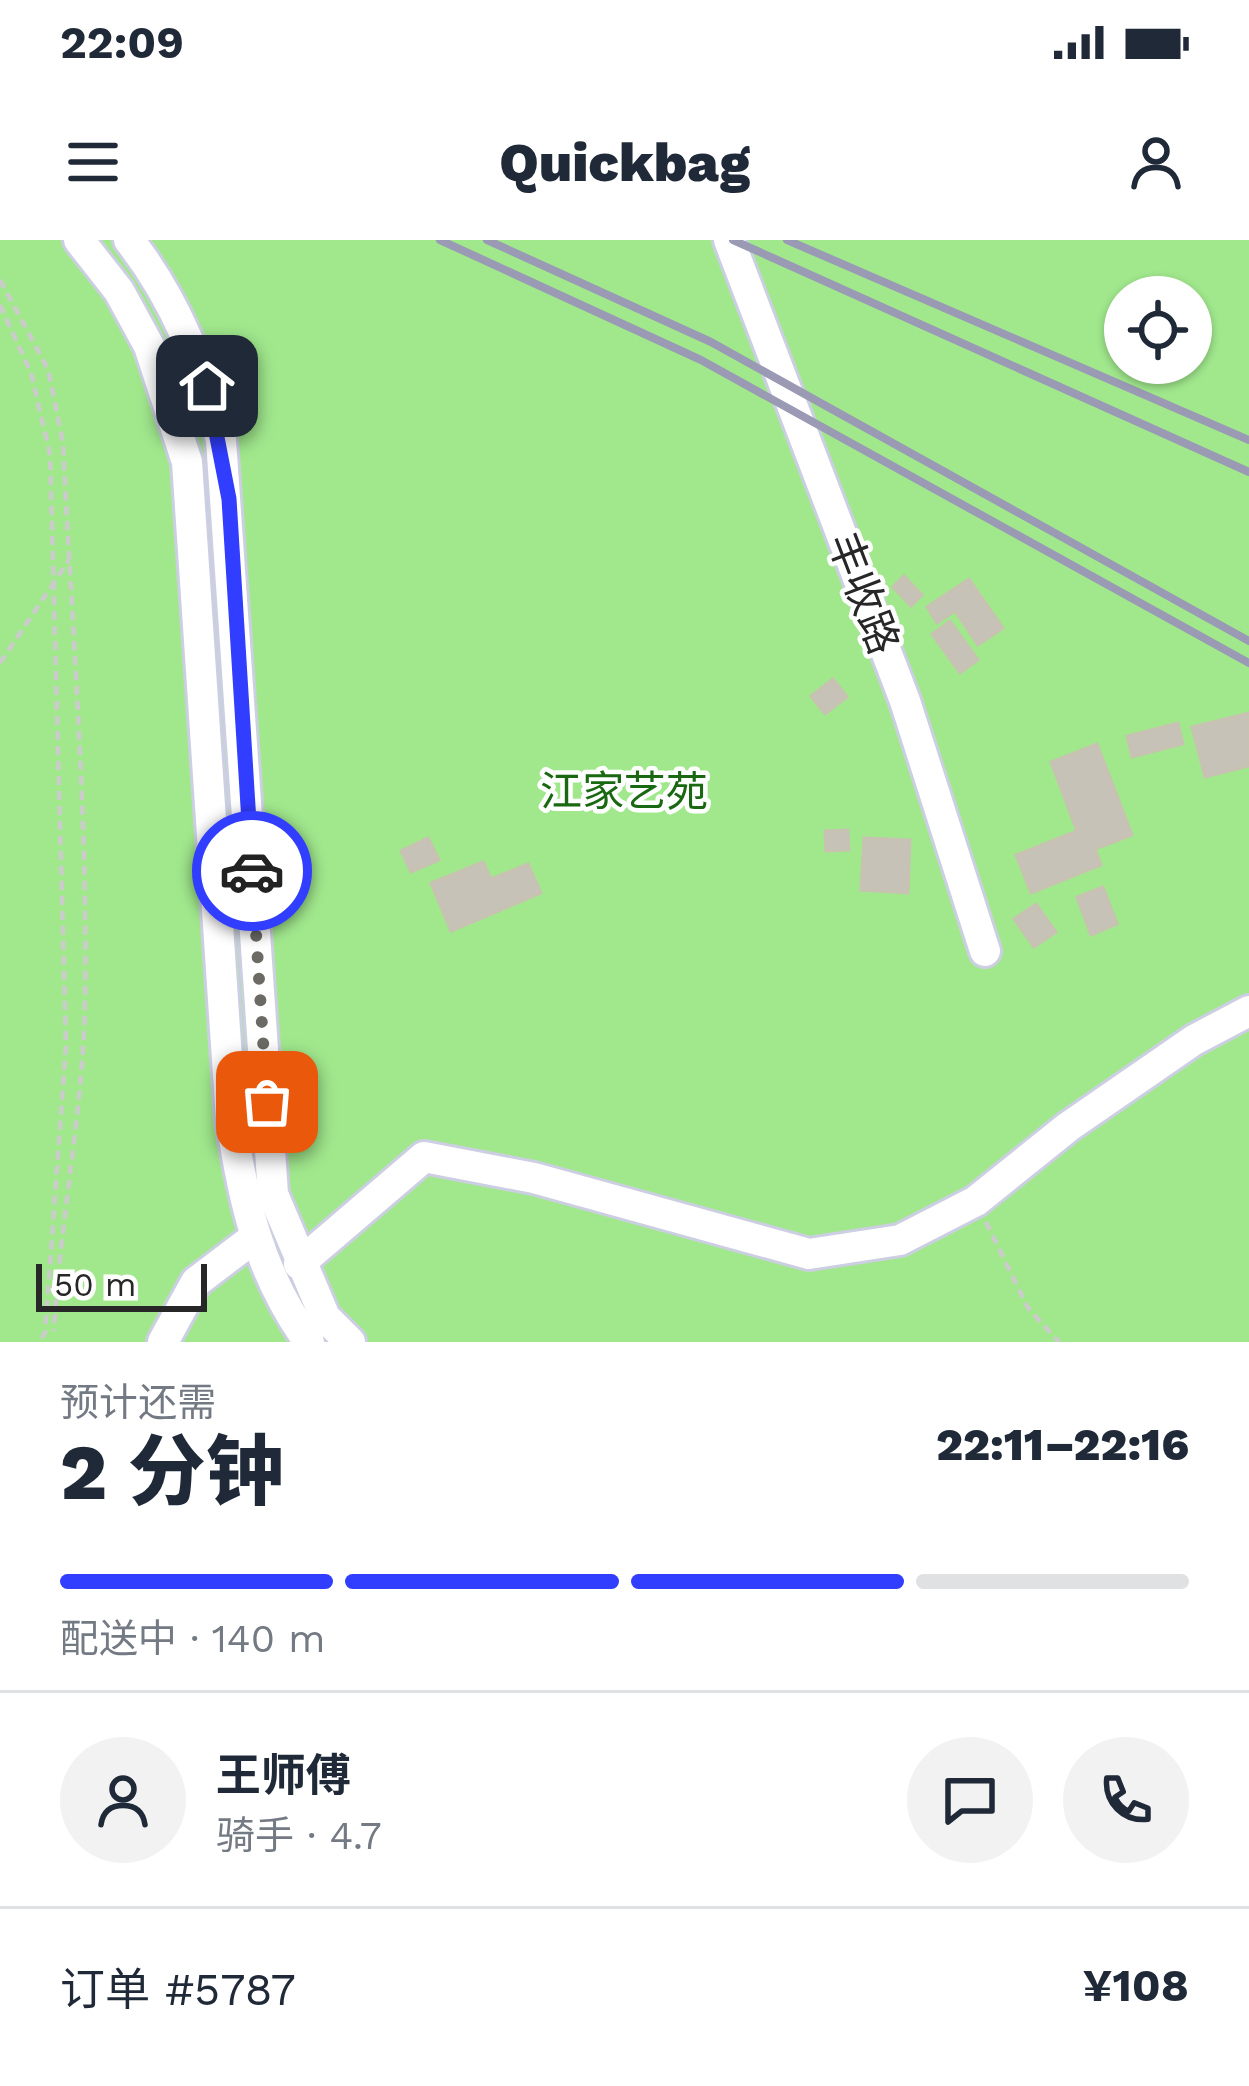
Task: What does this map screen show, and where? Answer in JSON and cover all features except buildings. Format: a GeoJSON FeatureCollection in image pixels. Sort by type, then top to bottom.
{"type":"FeatureCollection","features":[{"type":"Feature","properties":{"kind":"street"},"geometry":{"type":"LineString","coordinates":[[79,240],[129,309],[174,412],[188,462],[231,1119],[243,1203],[254,1238],[289,1267],[325,1317],[350,1342]]}},
{"type":"Feature","properties":{"kind":"street"},"geometry":{"type":"LineString","coordinates":[[129,240],[164,290],[188,338],[221,440],[273,1194],[309,1342]]}},
{"type":"Feature","properties":{"kind":"street","name":"丰收路"},"geometry":{"type":"LineString","coordinates":[[729,240],[904,701],[985,950]]}},
{"type":"Feature","properties":{"kind":"street"},"geometry":{"type":"LineString","coordinates":[[206,692],[241,689]]}},
{"type":"Feature","properties":{"kind":"street"},"geometry":{"type":"LineString","coordinates":[[289,1267],[424,1157],[534,1178],[809,1254],[900,1240],[976,1201],[1068,1127],[1194,1040],[1249,1011]]}},
{"type":"Feature","properties":{"kind":"street"},"geometry":{"type":"LineString","coordinates":[[168,1340],[196,1282],[254,1238]]}},
{"type":"Feature","properties":{"kind":"path"},"geometry":{"type":"LineString","coordinates":[[0,280],[48,369],[63,443],[85,1000],[81,1105],[59,1232],[54,1331]]}},
{"type":"Feature","properties":{"kind":"path"},"geometry":{"type":"LineString","coordinates":[[0,305],[32,373],[50,454],[55,581],[66,1045],[45,1333],[39,1342]]}},
{"type":"Feature","properties":{"kind":"path"},"geometry":{"type":"LineString","coordinates":[[0,663],[69,560]]}},
{"type":"Feature","properties":{"kind":"path"},"geometry":{"type":"LineString","coordinates":[[976,1201],[1028,1308],[1059,1342]]}},
{"type":"Feature","properties":{"kind":"green space","name":"江家艺苑"},"geometry":{"type":"Polygon","coordinates":[[[0,240],[1249,240],[1249,1342],[0,1342],[0,240]]]}},
{"type":"Feature","properties":{"kind":"railway"},"geometry":{"type":"LineString","coordinates":[[440,240],[701,360],[1249,663]]}},
{"type":"Feature","properties":{"kind":"railway"},"geometry":{"type":"LineString","coordinates":[[487,240],[711,342],[1249,641]]}},
{"type":"Feature","properties":{"kind":"railway"},"geometry":{"type":"LineString","coordinates":[[733,240],[1249,472]]}},
{"type":"Feature","properties":{"kind":"railway"},"geometry":{"type":"LineString","coordinates":[[787,240],[1249,440]]}},
{"type":"Feature","properties":{"kind":"way so far"},"geometry":{"type":"LineString","coordinates":[[252,871],[267,1102]]}},
{"type":"Feature","properties":{"kind":"route"},"geometry":{"type":"LineString","coordinates":[[207,386],[229,499],[252,871]]}}]}
